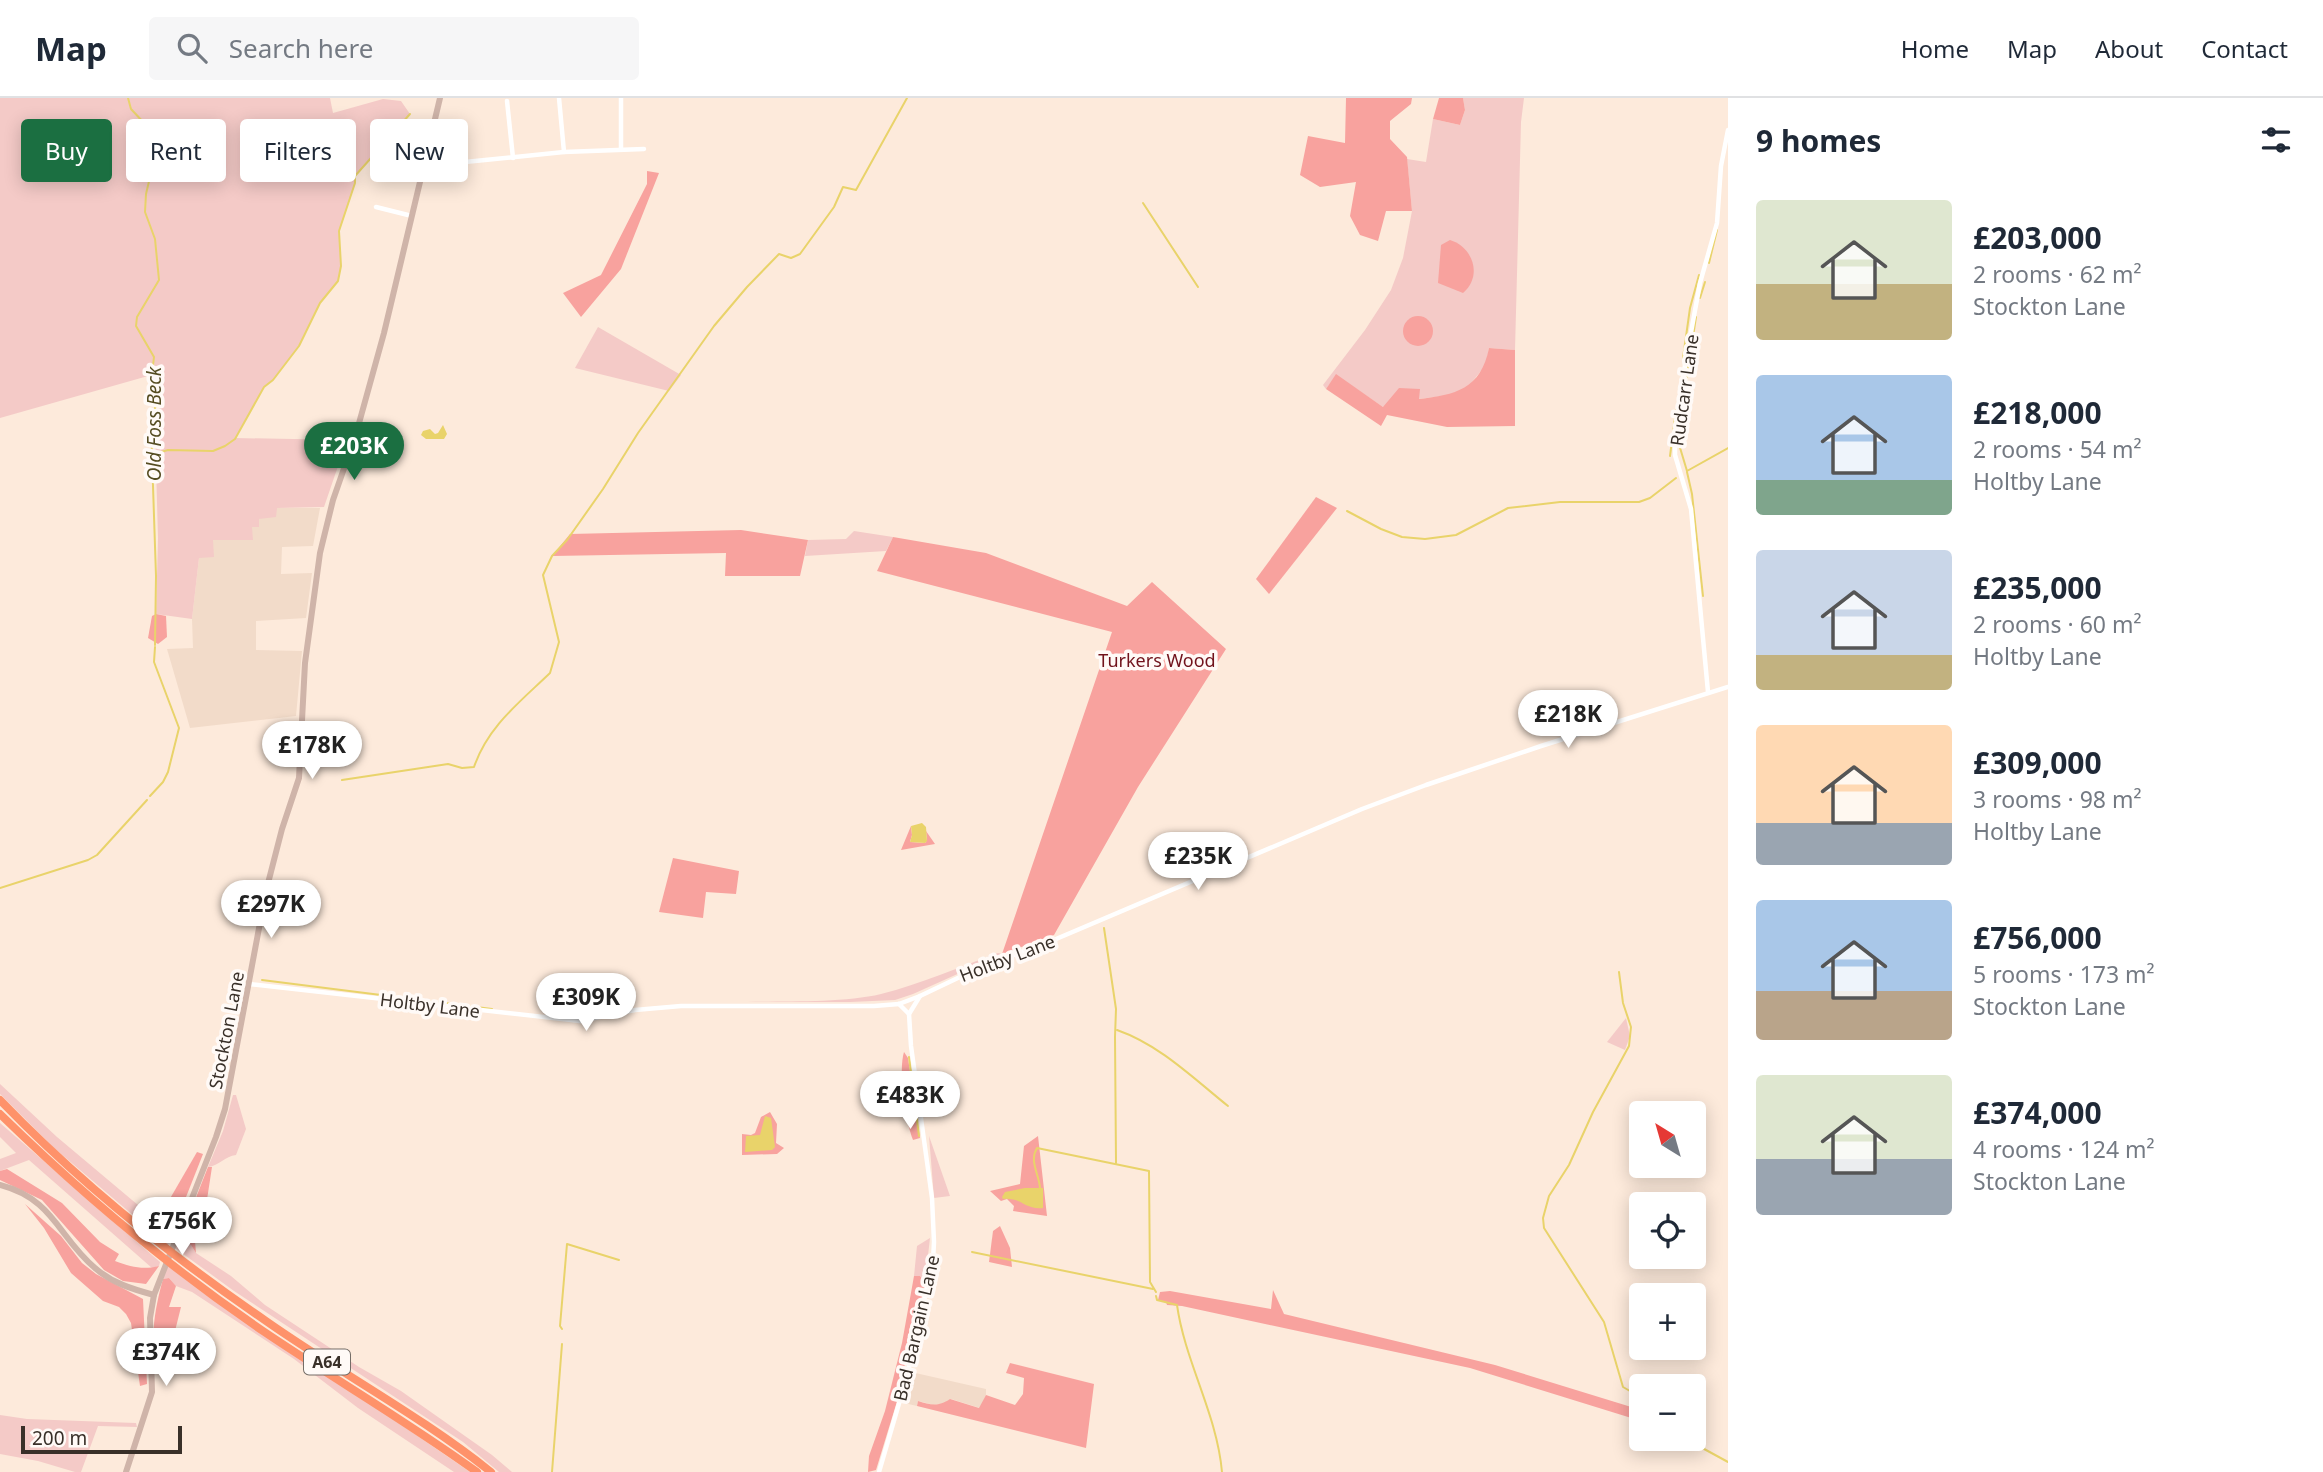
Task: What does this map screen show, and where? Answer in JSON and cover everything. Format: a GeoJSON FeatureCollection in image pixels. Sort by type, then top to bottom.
{"type":"FeatureCollection","features":[{"type":"Feature","properties":{"kind":"highway","name":"A64"},"geometry":{"type":"LineString","coordinates":[[0,1100],[90,1185],[184,1263],[266,1321],[426,1425],[491,1472]]}},
{"type":"Feature","properties":{"kind":"highway","name":"A64"},"geometry":{"type":"LineString","coordinates":[[0,1114],[84,1192],[180,1271],[262,1330],[477,1472]]}},
{"type":"Feature","properties":{"kind":"street","name":"Stockton Lane"},"geometry":{"type":"LineString","coordinates":[[435,119],[440,98]]}},
{"type":"Feature","properties":{"kind":"street"},"geometry":{"type":"LineString","coordinates":[[559,98],[564,152]]}},
{"type":"Feature","properties":{"kind":"street"},"geometry":{"type":"LineString","coordinates":[[621,98],[621,149]]}},
{"type":"Feature","properties":{"kind":"street"},"geometry":{"type":"LineString","coordinates":[[507,101],[513,158]]}},
{"type":"Feature","properties":{"kind":"street","name":"Rudcarr Lane"},"geometry":{"type":"LineString","coordinates":[[1708,692],[1691,509],[1675,455],[1675,444],[1685,365],[1700,282],[1717,223],[1721,166],[1728,130]]}},
{"type":"Feature","properties":{"kind":"street"},"geometry":{"type":"LineString","coordinates":[[468,162],[564,152],[644,149]]}},
{"type":"Feature","properties":{"kind":"street","name":"Stockton Lane"},"geometry":{"type":"LineString","coordinates":[[126,1472],[152,1392],[150,1318],[153,1295],[225,1109],[273,862],[299,778],[305,663],[320,553],[333,500],[356,435],[420,182]]}},
{"type":"Feature","properties":{"kind":"street"},"geometry":{"type":"LineString","coordinates":[[376,207],[412,216]]}},
{"type":"Feature","properties":{"kind":"street","name":"Holtby Lane"},"geometry":{"type":"LineString","coordinates":[[249,984],[580,1021],[635,1010],[681,1006],[899,1004],[983,966],[1049,942],[1350,814],[1426,785],[1728,687]]}},
{"type":"Feature","properties":{"kind":"street"},"geometry":{"type":"LineString","coordinates":[[899,1004],[909,1014],[920,996]]}},
{"type":"Feature","properties":{"kind":"street","name":"Bad Bargain Lane"},"geometry":{"type":"LineString","coordinates":[[879,1472],[920,1321],[933,1261],[930,1186],[909,1014]]}},
{"type":"Feature","properties":{"kind":"street"},"geometry":{"type":"LineString","coordinates":[[0,1185],[19,1191],[44,1208],[85,1258],[104,1275],[153,1295]]}},
{"type":"Feature","properties":{"kind":"shaded area"},"geometry":{"type":"Polygon","coordinates":[[[0,98],[330,98],[333,113],[383,99],[401,101],[410,114],[406,119],[370,119],[370,159],[356,175],[356,119],[240,119],[240,182],[355,183],[339,231],[341,266],[338,281],[320,303],[299,346],[273,380],[264,387],[235,438],[347,440],[324,507],[277,508],[276,517],[259,519],[259,527],[252,527],[253,540],[213,540],[214,557],[199,558],[192,619],[156,614],[158,538],[155,430],[159,410],[155,374],[0,418],[0,98]]]}},
{"type":"Feature","properties":{"kind":"shaded area"},"geometry":{"type":"Polygon","coordinates":[[[1463,98],[1524,98],[1521,122],[1515,350],[1489,348],[1486,365],[1466,389],[1444,396],[1383,407],[1336,375],[1326,389],[1323,385],[1365,330],[1391,290],[1403,258],[1412,211],[1407,159],[1426,162],[1433,119],[1460,125],[1465,110],[1463,98]]]}},
{"type":"Feature","properties":{"kind":"shaded area"},"geometry":{"type":"Polygon","coordinates":[[[598,327],[681,375],[669,391],[575,368],[598,327]]]}},
{"type":"Feature","properties":{"kind":"shaded area"},"geometry":{"type":"Polygon","coordinates":[[[443,425],[447,434],[444,439],[426,439],[421,435],[423,431],[430,429],[435,434],[438,433],[443,425]]]}},
{"type":"Feature","properties":{"kind":"shaded area"},"geometry":{"type":"Polygon","coordinates":[[[276,508],[320,508],[313,546],[282,547],[281,574],[312,573],[306,618],[256,621],[256,650],[302,651],[296,716],[190,728],[167,649],[193,648],[192,619],[199,558],[213,540],[252,540],[252,527],[276,508]]]}},
{"type":"Feature","properties":{"kind":"shaded area"},"geometry":{"type":"Polygon","coordinates":[[[854,531],[893,537],[886,551],[805,556],[808,540],[846,539],[854,531]]]}},
{"type":"Feature","properties":{"kind":"shaded area"},"geometry":{"type":"Polygon","coordinates":[[[922,823],[926,827],[927,841],[910,842],[911,826],[922,823]]]}},
{"type":"Feature","properties":{"kind":"shaded area"},"geometry":{"type":"Polygon","coordinates":[[[1219,846],[1228,847],[1233,852],[1226,860],[1212,863],[1204,854],[1219,846]]]}},
{"type":"Feature","properties":{"kind":"shaded area"},"geometry":{"type":"Polygon","coordinates":[[[998,953],[1002,954],[895,1000],[747,1002],[866,997],[911,985],[998,953]]]}},
{"type":"Feature","properties":{"kind":"shaded area"},"geometry":{"type":"Polygon","coordinates":[[[1626,1018],[1630,1036],[1625,1050],[1607,1042],[1626,1018]]]}},
{"type":"Feature","properties":{"kind":"shaded area"},"geometry":{"type":"Polygon","coordinates":[[[0,1084],[57,1137],[157,1221],[166,1235],[173,1230],[168,1245],[53,1147],[0,1094],[0,1084]]]}},
{"type":"Feature","properties":{"kind":"shaded area"},"geometry":{"type":"Polygon","coordinates":[[[233,1095],[236,1095],[246,1129],[236,1155],[208,1167],[223,1131],[233,1095]]]}},
{"type":"Feature","properties":{"kind":"shaded area"},"geometry":{"type":"Polygon","coordinates":[[[765,1116],[771,1118],[775,1147],[772,1150],[745,1152],[746,1136],[760,1135],[765,1116]]]}},
{"type":"Feature","properties":{"kind":"shaded area"},"geometry":{"type":"Polygon","coordinates":[[[0,1123],[160,1262],[159,1266],[152,1268],[29,1160],[0,1171],[0,1159],[16,1153],[0,1137],[0,1123]]]}},
{"type":"Feature","properties":{"kind":"shaded area"},"geometry":{"type":"Polygon","coordinates":[[[929,1136],[950,1196],[934,1198],[929,1136]]]}},
{"type":"Feature","properties":{"kind":"shaded area"},"geometry":{"type":"Polygon","coordinates":[[[1043,1188],[1043,1208],[1031,1207],[1002,1197],[1005,1192],[1043,1188]]]}},
{"type":"Feature","properties":{"kind":"shaded area"},"geometry":{"type":"Polygon","coordinates":[[[180,1238],[265,1305],[359,1367],[401,1391],[512,1472],[499,1472],[463,1442],[234,1291],[175,1248],[180,1238]]]}},
{"type":"Feature","properties":{"kind":"shaded area"},"geometry":{"type":"Polygon","coordinates":[[[930,1238],[925,1282],[920,1276],[914,1276],[917,1246],[930,1238]]]}},
{"type":"Feature","properties":{"kind":"shaded area"},"geometry":{"type":"Polygon","coordinates":[[[168,1265],[470,1472],[454,1472],[358,1408],[294,1359],[192,1292],[176,1286],[169,1278],[163,1279],[168,1265]]]}},
{"type":"Feature","properties":{"kind":"shaded area"},"geometry":{"type":"Polygon","coordinates":[[[911,1372],[986,1389],[986,1395],[980,1408],[951,1399],[934,1405],[918,1401],[917,1406],[904,1403],[911,1372]]]}},
{"type":"Feature","properties":{"kind":"shaded area"},"geometry":{"type":"Polygon","coordinates":[[[0,1415],[27,1419],[136,1423],[137,1427],[98,1426],[81,1472],[75,1472],[0,1454],[0,1415]]]}},
{"type":"Feature","properties":{"kind":"green space"},"geometry":{"type":"Polygon","coordinates":[[[1346,98],[1412,98],[1411,104],[1390,121],[1390,139],[1407,157],[1412,211],[1386,211],[1378,241],[1360,235],[1350,216],[1356,182],[1320,187],[1300,175],[1308,136],[1345,143],[1346,98]]]}},
{"type":"Feature","properties":{"kind":"green space"},"geometry":{"type":"Polygon","coordinates":[[[1439,98],[1463,98],[1465,110],[1460,125],[1433,119],[1439,98]]]}},
{"type":"Feature","properties":{"kind":"green space"},"geometry":{"type":"Polygon","coordinates":[[[647,171],[659,173],[621,269],[581,317],[563,293],[601,275],[647,184],[647,171]]]}},
{"type":"Feature","properties":{"kind":"green space"},"geometry":{"type":"Polygon","coordinates":[[[1450,240],[1465,249],[1473,263],[1473,279],[1463,293],[1438,283],[1441,245],[1450,240]]]}},
{"type":"Feature","properties":{"kind":"green space"},"geometry":{"type":"Polygon","coordinates":[[[1418,316],[1429,320],[1433,331],[1429,342],[1418,346],[1407,342],[1403,331],[1407,320],[1418,316]]]}},
{"type":"Feature","properties":{"kind":"green space"},"geometry":{"type":"Polygon","coordinates":[[[1489,348],[1515,350],[1515,426],[1447,427],[1387,415],[1381,426],[1326,389],[1336,374],[1383,407],[1399,388],[1420,389],[1419,399],[1444,395],[1473,381],[1480,373],[1489,348]]]}},
{"type":"Feature","properties":{"kind":"green space"},"geometry":{"type":"Polygon","coordinates":[[[1316,497],[1337,508],[1269,594],[1256,579],[1316,497]]]}},
{"type":"Feature","properties":{"kind":"green space"},"geometry":{"type":"Polygon","coordinates":[[[741,530],[808,540],[800,576],[725,576],[726,553],[552,556],[570,534],[741,530]]]}},
{"type":"Feature","properties":{"kind":"green space","name":"Turkers Wood"},"geometry":{"type":"Polygon","coordinates":[[[893,537],[986,553],[1127,606],[1152,582],[1226,649],[1138,787],[1054,935],[1002,954],[1112,632],[877,571],[893,537]]]}},
{"type":"Feature","properties":{"kind":"green space"},"geometry":{"type":"Polygon","coordinates":[[[152,616],[166,616],[167,637],[158,644],[148,638],[152,616]]]}},
{"type":"Feature","properties":{"kind":"green space"},"geometry":{"type":"Polygon","coordinates":[[[911,826],[910,842],[925,843],[926,831],[935,844],[901,850],[911,826]]]}},
{"type":"Feature","properties":{"kind":"green space"},"geometry":{"type":"Polygon","coordinates":[[[673,858],[739,871],[736,894],[706,892],[703,918],[659,912],[673,858]]]}},
{"type":"Feature","properties":{"kind":"green space"},"geometry":{"type":"Polygon","coordinates":[[[904,1052],[908,1058],[920,1138],[913,1140],[903,1096],[904,1052]]]}},
{"type":"Feature","properties":{"kind":"green space"},"geometry":{"type":"Polygon","coordinates":[[[770,1112],[777,1124],[776,1143],[784,1148],[777,1154],[742,1155],[742,1134],[755,1133],[761,1117],[770,1112]]]}},
{"type":"Feature","properties":{"kind":"green space"},"geometry":{"type":"Polygon","coordinates":[[[1038,1136],[1047,1216],[1013,1211],[1014,1206],[1007,1199],[1001,1201],[990,1191],[1020,1184],[1024,1146],[1038,1136]]]}},
{"type":"Feature","properties":{"kind":"green space"},"geometry":{"type":"Polygon","coordinates":[[[197,1152],[203,1154],[173,1230],[166,1235],[157,1221],[197,1152]]]}},
{"type":"Feature","properties":{"kind":"green space"},"geometry":{"type":"Polygon","coordinates":[[[208,1167],[212,1167],[206,1206],[195,1241],[196,1253],[191,1245],[180,1238],[208,1167]]]}},
{"type":"Feature","properties":{"kind":"green space"},"geometry":{"type":"Polygon","coordinates":[[[7,1169],[62,1203],[100,1242],[119,1254],[115,1261],[137,1267],[159,1266],[146,1284],[123,1281],[104,1270],[42,1200],[0,1180],[0,1171],[7,1169]]]}},
{"type":"Feature","properties":{"kind":"green space"},"geometry":{"type":"Polygon","coordinates":[[[25,1204],[61,1236],[82,1263],[96,1274],[143,1299],[147,1384],[140,1386],[131,1323],[126,1314],[119,1307],[103,1301],[71,1273],[44,1228],[25,1204]]]}},
{"type":"Feature","properties":{"kind":"green space"},"geometry":{"type":"Polygon","coordinates":[[[1000,1226],[1010,1248],[1012,1267],[989,1262],[993,1231],[1000,1226]]]}},
{"type":"Feature","properties":{"kind":"green space"},"geometry":{"type":"Polygon","coordinates":[[[914,1276],[920,1276],[925,1282],[902,1385],[876,1470],[868,1472],[869,1456],[885,1411],[902,1343],[914,1276]]]}},
{"type":"Feature","properties":{"kind":"green space"},"geometry":{"type":"Polygon","coordinates":[[[169,1278],[176,1286],[169,1307],[181,1307],[170,1351],[164,1353],[163,1378],[153,1342],[157,1303],[163,1279],[169,1278]]]}},
{"type":"Feature","properties":{"kind":"green space"},"geometry":{"type":"Polygon","coordinates":[[[1273,1290],[1284,1314],[1495,1365],[1629,1406],[1629,1417],[1470,1368],[1167,1305],[1166,1302],[1158,1300],[1160,1292],[1170,1291],[1271,1309],[1273,1290]]]}},
{"type":"Feature","properties":{"kind":"green space"},"geometry":{"type":"Polygon","coordinates":[[[1010,1363],[1094,1384],[1086,1448],[917,1406],[918,1401],[934,1404],[950,1399],[979,1408],[986,1395],[1015,1405],[1023,1394],[1024,1378],[1006,1373],[1010,1363]]]}},
{"type":"Feature","properties":{"kind":"waterway","name":"Old Foss Beck"},"geometry":{"type":"LineString","coordinates":[[128,98],[131,109],[145,124],[152,139],[155,156],[146,194],[145,212],[155,239],[159,280],[137,317],[136,326],[154,357],[151,382],[156,404],[151,426],[156,576],[155,645]]}},
{"type":"Feature","properties":{"kind":"waterway"},"geometry":{"type":"LineString","coordinates":[[342,780],[448,764],[462,768],[474,767],[496,727],[550,673],[559,642],[543,575],[552,556],[567,540],[603,489],[638,433],[714,326],[779,254],[791,258],[800,254],[834,207],[843,187],[856,190],[907,98]]}},
{"type":"Feature","properties":{"kind":"waterway"},"geometry":{"type":"LineString","coordinates":[[154,454],[168,450],[213,451],[235,439],[264,387],[273,380],[299,346],[320,303],[338,281],[341,266],[339,231],[355,176],[410,114]]}},
{"type":"Feature","properties":{"kind":"waterway"},"geometry":{"type":"LineString","coordinates":[[1143,203],[1198,287]]}},
{"type":"Feature","properties":{"kind":"waterway"},"geometry":{"type":"LineString","coordinates":[[1709,263],[1717,230]]}},
{"type":"Feature","properties":{"kind":"waterway"},"geometry":{"type":"LineString","coordinates":[[1683,358],[1690,308],[1699,275]]}},
{"type":"Feature","properties":{"kind":"waterway"},"geometry":{"type":"LineString","coordinates":[[1700,298],[1705,282]]}},
{"type":"Feature","properties":{"kind":"waterway"},"geometry":{"type":"LineString","coordinates":[[1681,415],[1696,317]]}},
{"type":"Feature","properties":{"kind":"waterway"},"geometry":{"type":"LineString","coordinates":[[1670,456],[1676,410]]}},
{"type":"Feature","properties":{"kind":"waterway"},"geometry":{"type":"LineString","coordinates":[[1678,441],[1687,471],[1728,448]]}},
{"type":"Feature","properties":{"kind":"waterway"},"geometry":{"type":"LineString","coordinates":[[1687,472],[1692,494],[1703,596]]}},
{"type":"Feature","properties":{"kind":"waterway"},"geometry":{"type":"LineString","coordinates":[[1347,511],[1402,537],[1425,539],[1456,535],[1508,508],[1560,502],[1639,502],[1650,498],[1676,478]]}},
{"type":"Feature","properties":{"kind":"waterway","name":"Old Foss Beck"},"geometry":{"type":"LineString","coordinates":[[150,796],[168,772],[179,728],[154,662],[155,647]]}},
{"type":"Feature","properties":{"kind":"waterway","name":"Old Foss Beck"},"geometry":{"type":"LineString","coordinates":[[0,888],[97,855],[147,800]]}},
{"type":"Feature","properties":{"kind":"waterway"},"geometry":{"type":"LineString","coordinates":[[1104,928],[1116,1009],[1116,1163]]}},
{"type":"Feature","properties":{"kind":"waterway"},"geometry":{"type":"LineString","coordinates":[[1619,972],[1623,1003],[1631,1027],[1629,1046],[1593,1112],[1569,1165],[1549,1196],[1543,1218],[1544,1228],[1604,1322],[1623,1387],[1629,1390]]}},
{"type":"Feature","properties":{"kind":"waterway"},"geometry":{"type":"LineString","coordinates":[[262,980],[492,1009]]}},
{"type":"Feature","properties":{"kind":"waterway"},"geometry":{"type":"LineString","coordinates":[[1117,1030],[1162,1053],[1228,1106]]}},
{"type":"Feature","properties":{"kind":"waterway"},"geometry":{"type":"LineString","coordinates":[[909,1057],[919,1136]]}},
{"type":"Feature","properties":{"kind":"waterway"},"geometry":{"type":"LineString","coordinates":[[1040,1188],[1034,1163],[1037,1148],[1149,1171],[1150,1282],[1156,1292]]}},
{"type":"Feature","properties":{"kind":"waterway"},"geometry":{"type":"LineString","coordinates":[[562,1329],[560,1326],[567,1244],[619,1260]]}},
{"type":"Feature","properties":{"kind":"waterway"},"geometry":{"type":"LineString","coordinates":[[972,1252],[1153,1289]]}},
{"type":"Feature","properties":{"kind":"waterway"},"geometry":{"type":"LineString","coordinates":[[1156,1296],[1157,1300],[1177,1305],[1187,1347],[1214,1429],[1222,1472]]}},
{"type":"Feature","properties":{"kind":"waterway"},"geometry":{"type":"LineString","coordinates":[[552,1472],[562,1344]]}},
{"type":"Feature","properties":{"kind":"waterway"},"geometry":{"type":"LineString","coordinates":[[1706,1450],[1728,1462]]}}]}
